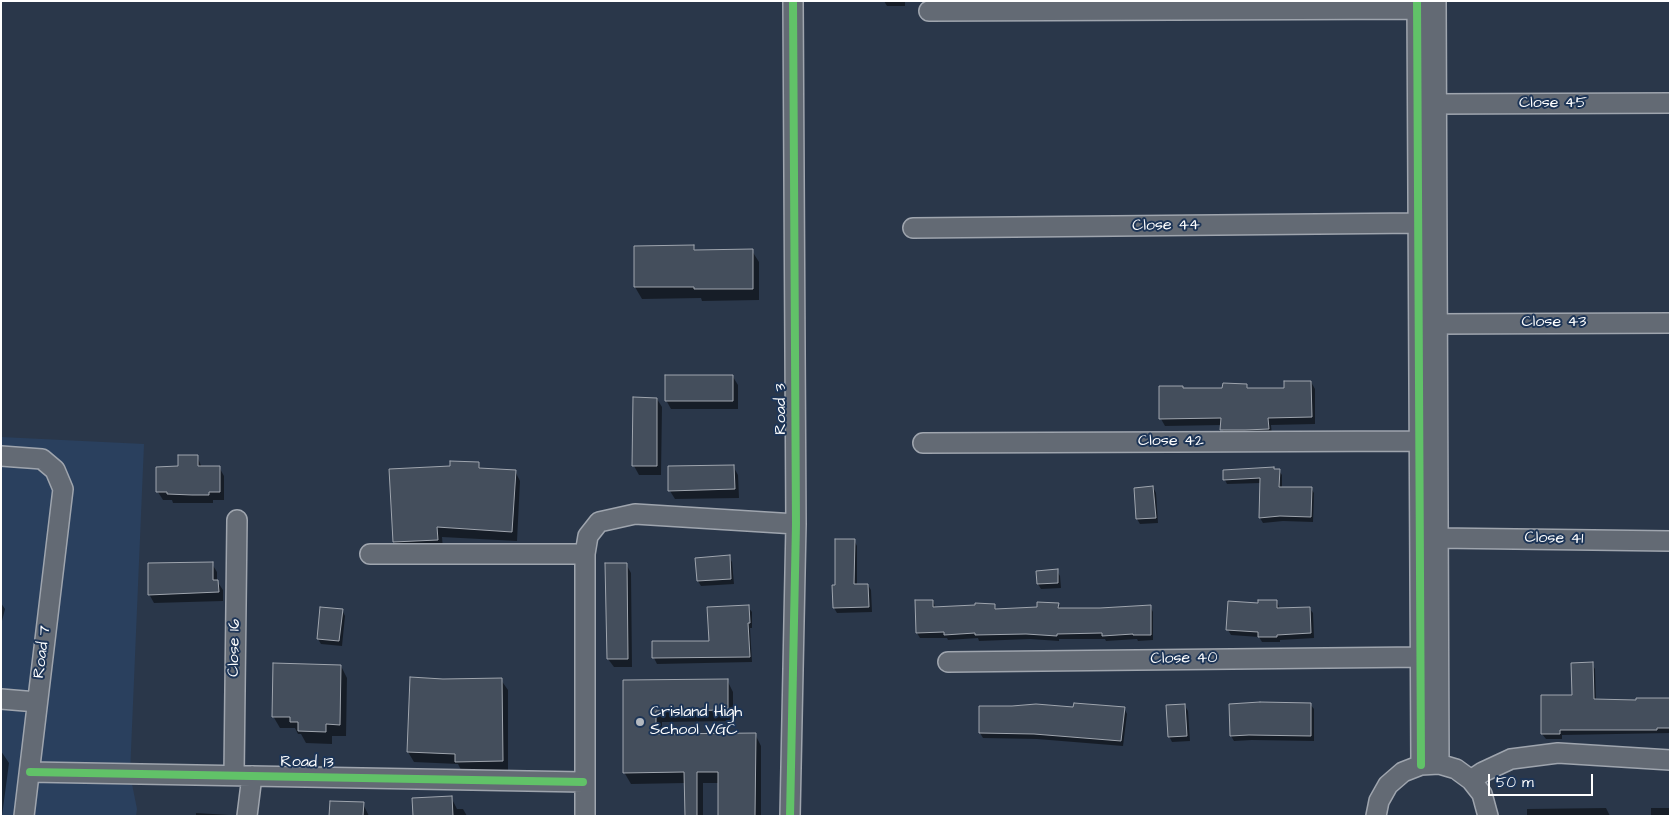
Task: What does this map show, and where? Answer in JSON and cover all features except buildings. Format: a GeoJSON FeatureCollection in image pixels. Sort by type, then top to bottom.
{"type":"FeatureCollection","features":[{"type":"Feature","properties":{"kind":"street","name":"Road 3"},"geometry":{"type":"LineString","coordinates":[[790,816],[796,524],[794,1]]}},
{"type":"Feature","properties":{"kind":"street"},"geometry":{"type":"LineString","coordinates":[[1430,765],[1438,538],[1436,1]]}},
{"type":"Feature","properties":{"kind":"street"},"geometry":{"type":"LineString","coordinates":[[929,10],[1417,5],[1421,657],[1430,765]]}},
{"type":"Feature","properties":{"kind":"street","name":"Close 45"},"geometry":{"type":"LineString","coordinates":[[1436,104],[1670,103]]}},
{"type":"Feature","properties":{"kind":"street","name":"Close 44"},"geometry":{"type":"LineString","coordinates":[[913,228],[1418,224]]}},
{"type":"Feature","properties":{"kind":"street"},"geometry":{"type":"LineString","coordinates":[[1418,263],[1437,263]]}},
{"type":"Feature","properties":{"kind":"street","name":"Close 43"},"geometry":{"type":"LineString","coordinates":[[1437,324],[1670,323]]}},
{"type":"Feature","properties":{"kind":"street","name":"Close 42"},"geometry":{"type":"LineString","coordinates":[[923,443],[1419,441]]}},
{"type":"Feature","properties":{"kind":"street","name":"Road 7"},"geometry":{"type":"LineString","coordinates":[[1,456],[42,458],[55,470],[63,489],[24,816]]}},
{"type":"Feature","properties":{"kind":"street"},"geometry":{"type":"LineString","coordinates":[[585,816],[585,554],[588,536],[599,522],[635,514],[796,524]]}},
{"type":"Feature","properties":{"kind":"street","name":"Close 16"},"geometry":{"type":"LineString","coordinates":[[237,520],[243,776],[247,816]]}},
{"type":"Feature","properties":{"kind":"street","name":"Close 41"},"geometry":{"type":"LineString","coordinates":[[1438,538],[1670,541]]}},
{"type":"Feature","properties":{"kind":"street"},"geometry":{"type":"LineString","coordinates":[[370,554],[585,554]]}},
{"type":"Feature","properties":{"kind":"street","name":"Close 40"},"geometry":{"type":"LineString","coordinates":[[948,662],[1421,657]]}},
{"type":"Feature","properties":{"kind":"street"},"geometry":{"type":"LineString","coordinates":[[1,699],[37,702]]}},
{"type":"Feature","properties":{"kind":"street"},"geometry":{"type":"LineString","coordinates":[[1472,780],[1511,759],[1558,753],[1670,760]]}},
{"type":"Feature","properties":{"kind":"street"},"geometry":{"type":"LineString","coordinates":[[1376,816],[1379,801],[1388,785],[1403,772],[1430,765],[1456,770],[1472,780],[1482,794],[1488,816]]}},
{"type":"Feature","properties":{"kind":"street","name":"Road 13"},"geometry":{"type":"LineString","coordinates":[[30,772],[584,782]]}},
{"type":"Feature","properties":{"kind":"shaded area"},"geometry":{"type":"Polygon","coordinates":[[[1,437],[144,444],[130,774],[137,809],[136,816],[1,816],[1,437]]]}},
{"type":"Feature","properties":{"kind":"cycle path"},"geometry":{"type":"LineString","coordinates":[[790,816],[796,524],[793,1]]}},
{"type":"Feature","properties":{"kind":"cycle path"},"geometry":{"type":"LineString","coordinates":[[1417,1],[1421,765]]}},
{"type":"Feature","properties":{"kind":"cycle path"},"geometry":{"type":"LineString","coordinates":[[30,772],[583,782]]}},
{"type":"Feature","properties":{"kind":"place","name":"Crisland High School VGC"},"geometry":{"type":"Point","coordinates":[640,722]}}]}
